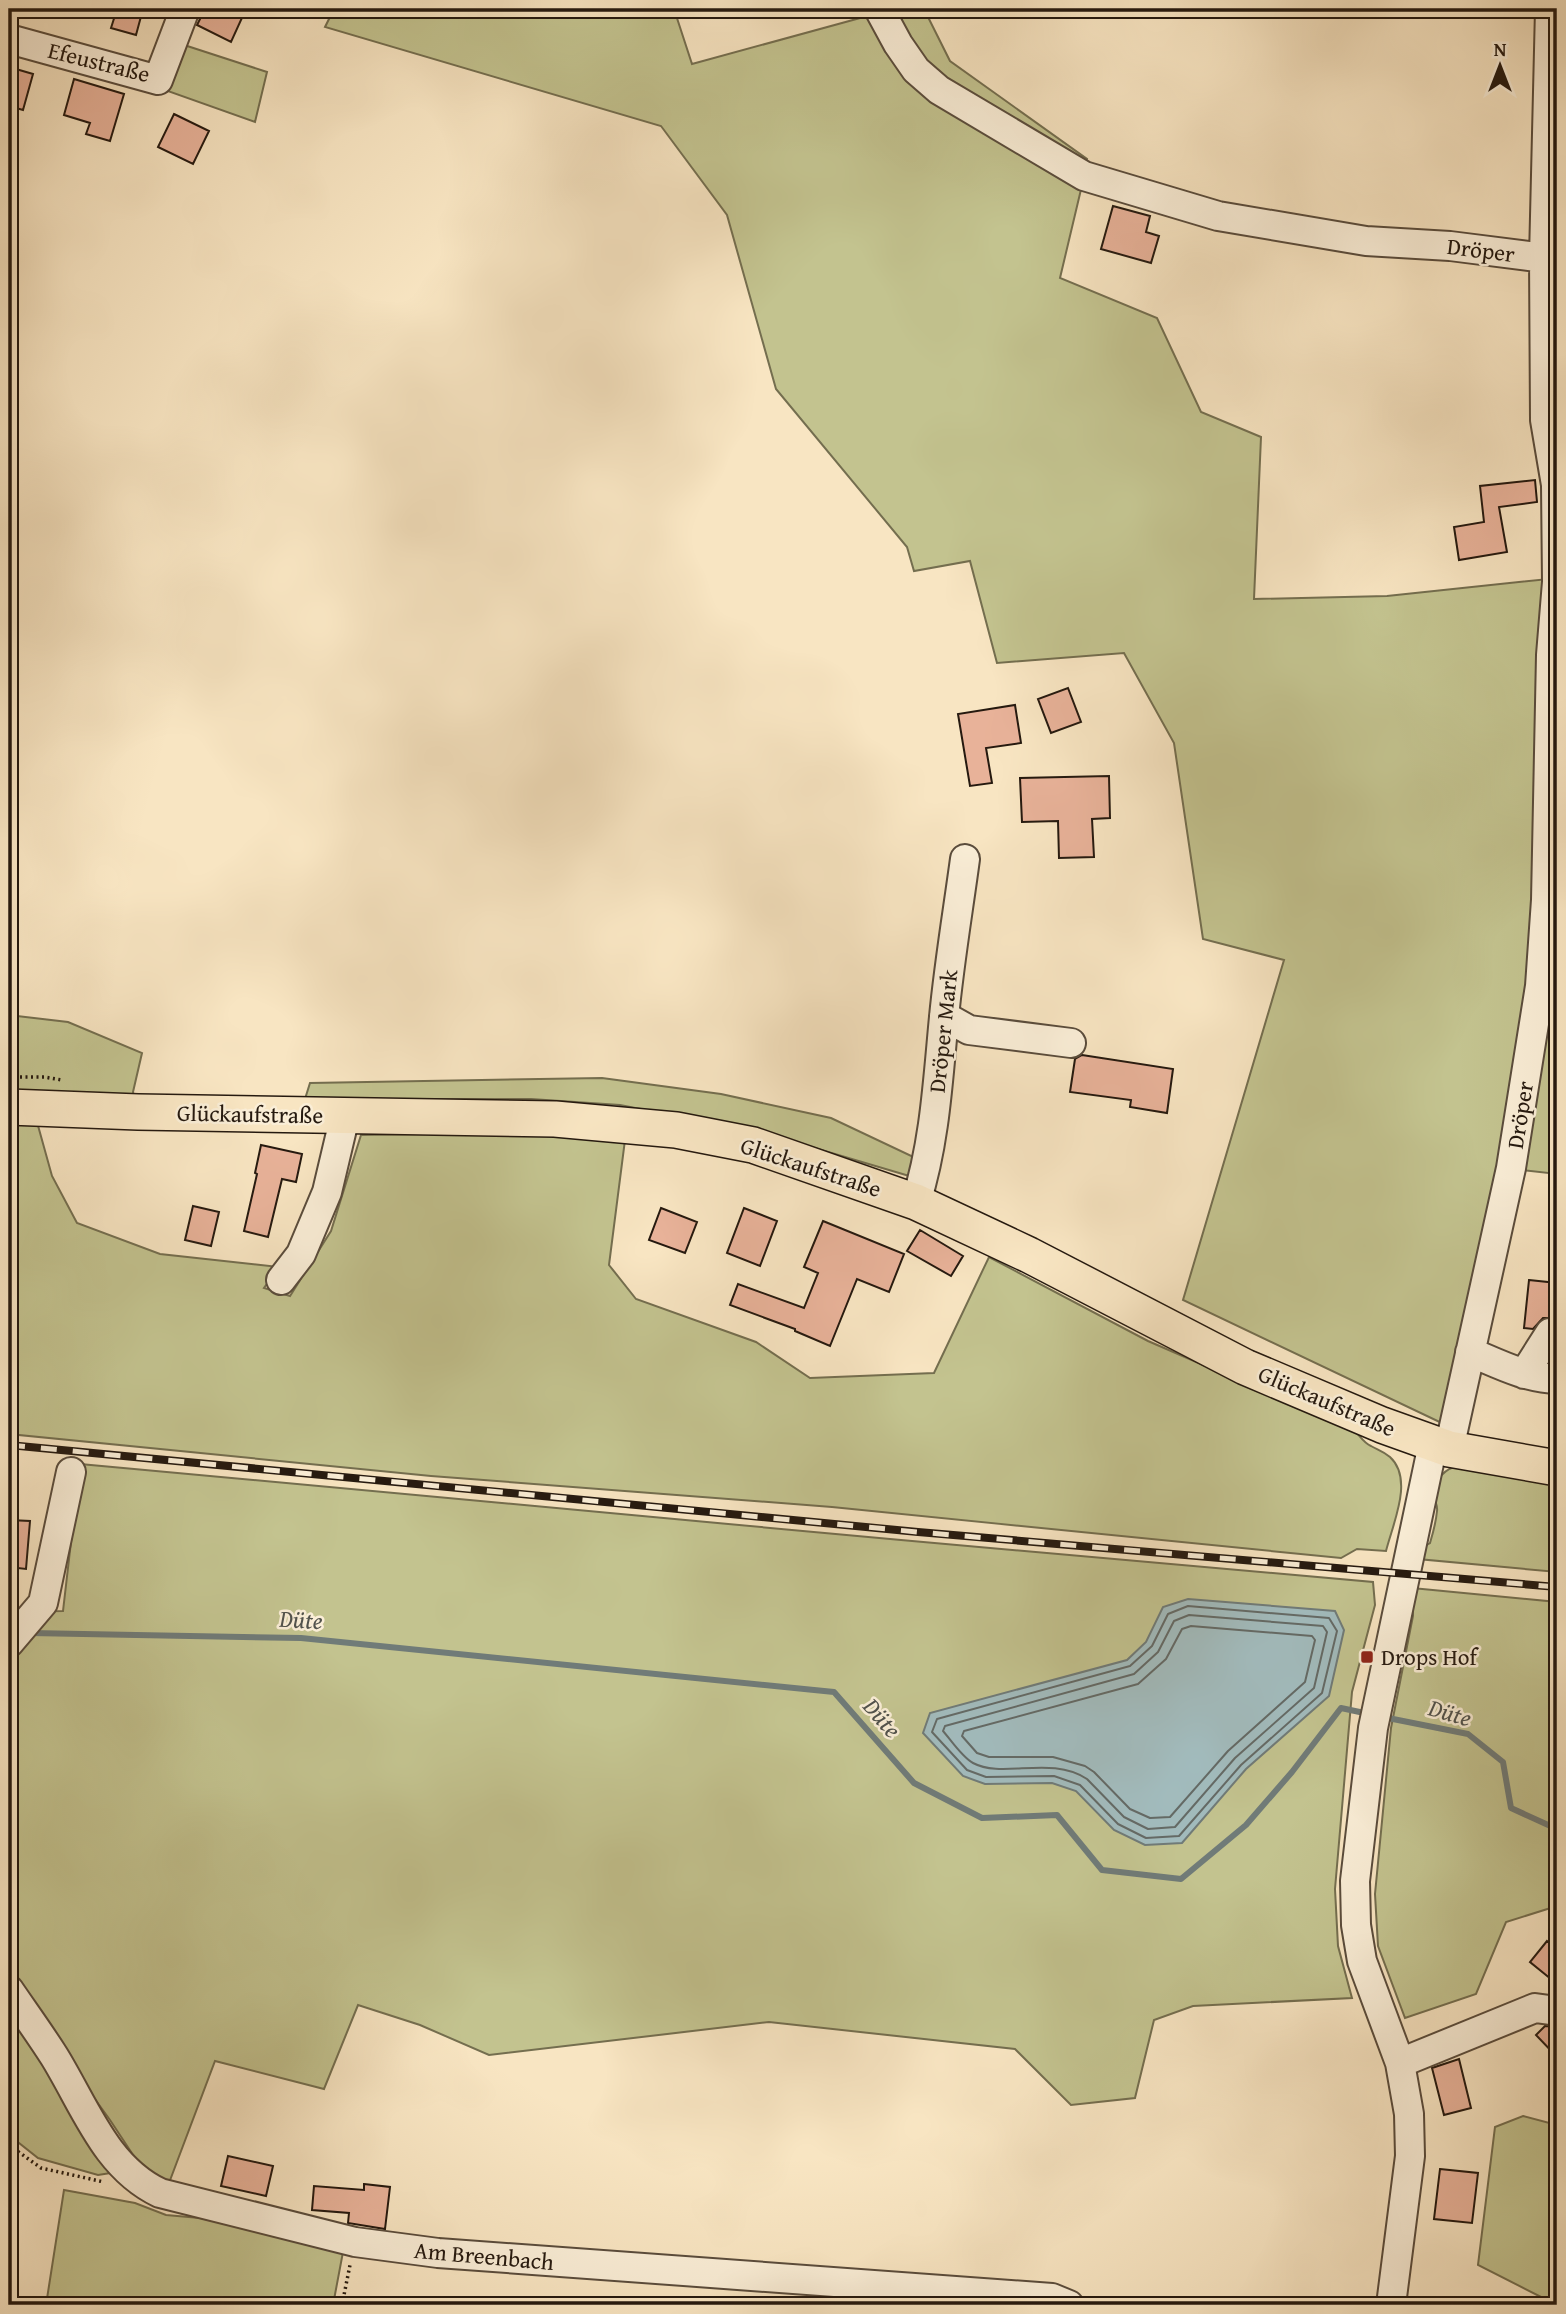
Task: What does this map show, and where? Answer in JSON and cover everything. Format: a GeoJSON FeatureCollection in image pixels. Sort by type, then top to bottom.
{"type":"FeatureCollection","features":[{"type":"Feature","properties":{"kind":"main road","name":"Glückaufstraße"},"geometry":{"type":"LineString","coordinates":[[9,1107],[138,1112],[555,1119],[676,1130],[753,1145],[916,1202],[1029,1255],[1245,1367],[1441,1446],[1557,1468]]}},
{"type":"Feature","properties":{"kind":"street","name":"Efeustraße"},"geometry":{"type":"LineString","coordinates":[[9,39],[158,80],[185,9]]}},
{"type":"Feature","properties":{"kind":"street","name":"Dröper"},"geometry":{"type":"LineString","coordinates":[[880,9],[898,44],[916,70],[939,90],[1084,176],[1218,216],[1366,241],[1450,246],[1544,258],[1545,419],[1556,485],[1557,582],[1551,655],[1546,900],[1540,986],[1511,1168],[1470,1352],[1441,1446],[1379,1696],[1355,1881],[1356,1925],[1362,1961],[1399,2063],[1409,2114],[1410,2156],[1391,2305]]}},
{"type":"Feature","properties":{"kind":"street"},"geometry":{"type":"LineString","coordinates":[[1544,258],[1550,9]]}},
{"type":"Feature","properties":{"kind":"street","name":"Dröper Mark"},"geometry":{"type":"LineString","coordinates":[[916,1202],[928,1161],[965,859]]}},
{"type":"Feature","properties":{"kind":"street"},"geometry":{"type":"LineString","coordinates":[[944,1016],[968,1030],[1071,1043]]}},
{"type":"Feature","properties":{"kind":"street"},"geometry":{"type":"LineString","coordinates":[[281,1280],[301,1254],[327,1192],[345,1115]]}},
{"type":"Feature","properties":{"kind":"street"},"geometry":{"type":"LineString","coordinates":[[1524,1374],[1550,1333]]}},
{"type":"Feature","properties":{"kind":"street"},"geometry":{"type":"LineString","coordinates":[[1470,1352],[1524,1374],[1557,1379]]}},
{"type":"Feature","properties":{"kind":"street"},"geometry":{"type":"LineString","coordinates":[[9,1643],[43,1603],[71,1472]]}},
{"type":"Feature","properties":{"kind":"street","name":"Am Breenbach"},"geometry":{"type":"LineString","coordinates":[[9,1990],[54,2056],[98,2134],[117,2161],[141,2185],[160,2193],[355,2242],[438,2253],[1052,2298],[1069,2305]]}},
{"type":"Feature","properties":{"kind":"street"},"geometry":{"type":"LineString","coordinates":[[1399,2063],[1535,2008],[1557,2011]]}},
{"type":"Feature","properties":{"kind":"path"},"geometry":{"type":"LineString","coordinates":[[9,1077],[44,1077],[70,1082]]}},
{"type":"Feature","properties":{"kind":"path"},"geometry":{"type":"LineString","coordinates":[[9,2145],[41,2168],[94,2181],[141,2185]]}},
{"type":"Feature","properties":{"kind":"path"},"geometry":{"type":"LineString","coordinates":[[342,2305],[355,2242]]}},
{"type":"Feature","properties":{"kind":"green space"},"geometry":{"type":"Polygon","coordinates":[[[334,9],[674,9],[692,64],[893,9],[924,9],[950,61],[1087,159],[1084,169],[903,66],[1083,181],[1060,278],[1157,318],[1201,412],[1261,437],[1254,599],[1387,596],[1548,579],[1536,874],[1528,994],[1448,1426],[1183,1300],[1284,960],[1203,939],[1174,743],[1124,653],[997,663],[970,561],[914,571],[907,547],[776,389],[727,215],[661,126],[325,27],[334,9]]]}},
{"type":"Feature","properties":{"kind":"green space"},"geometry":{"type":"Polygon","coordinates":[[[178,43],[267,72],[255,122],[162,89],[178,43]]]}},
{"type":"Feature","properties":{"kind":"green space"},"geometry":{"type":"Polygon","coordinates":[[[1552,988],[1557,988],[1557,1174],[1521,1170],[1552,988]]]}},
{"type":"Feature","properties":{"kind":"green space"},"geometry":{"type":"Polygon","coordinates":[[[17,1016],[68,1022],[142,1053],[133,1092],[138,1112],[9,1107],[9,1018],[17,1016]]]}},
{"type":"Feature","properties":{"kind":"green space"},"geometry":{"type":"Polygon","coordinates":[[[602,1078],[721,1094],[831,1118],[922,1161],[916,1178],[764,1133],[620,1105],[531,1099],[305,1099],[310,1083],[602,1078]]]}},
{"type":"Feature","properties":{"kind":"green space"},"geometry":{"type":"Polygon","coordinates":[[[9,1121],[37,1122],[52,1176],[77,1223],[160,1254],[279,1267],[264,1288],[290,1296],[331,1231],[361,1135],[551,1132],[625,1140],[609,1265],[636,1299],[756,1342],[810,1378],[934,1373],[989,1257],[1148,1341],[1355,1431],[1366,1443],[1390,1457],[1397,1466],[1401,1489],[1397,1515],[1386,1551],[1357,1549],[1341,1558],[832,1507],[431,1476],[9,1434],[9,1121]]]}},
{"type":"Feature","properties":{"kind":"green space"},"geometry":{"type":"Polygon","coordinates":[[[80,1464],[1373,1582],[1375,1605],[1352,1692],[1335,1889],[1338,1946],[1352,1998],[1193,2006],[1154,2020],[1135,2098],[1071,2105],[1015,2049],[769,2022],[489,2055],[420,2025],[358,2005],[324,2089],[215,2061],[169,2183],[145,2173],[9,1980],[9,1612],[63,1611],[80,1464]]]}},
{"type":"Feature","properties":{"kind":"green space"},"geometry":{"type":"Polygon","coordinates":[[[1461,1465],[1557,1485],[1557,1572],[1418,1559],[1421,1548],[1430,1543],[1434,1527],[1437,1509],[1434,1495],[1436,1484],[1446,1471],[1461,1465]]]}},
{"type":"Feature","properties":{"kind":"green space"},"geometry":{"type":"Polygon","coordinates":[[[1412,1588],[1557,1602],[1557,1906],[1506,1922],[1476,1994],[1405,2018],[1378,1946],[1375,1894],[1391,1728],[1413,1616],[1412,1588]]]}},
{"type":"Feature","properties":{"kind":"green space"},"geometry":{"type":"Polygon","coordinates":[[[10,2012],[89,2139],[117,2172],[98,2175],[38,2158],[9,2135],[10,2012]]]}},
{"type":"Feature","properties":{"kind":"green space"},"geometry":{"type":"Polygon","coordinates":[[[1523,2116],[1557,2125],[1557,2305],[1478,2265],[1495,2127],[1523,2116]]]}},
{"type":"Feature","properties":{"kind":"green space"},"geometry":{"type":"Polygon","coordinates":[[[64,2190],[135,2203],[166,2215],[234,2221],[343,2252],[333,2305],[46,2305],[64,2190]]]}},
{"type":"Feature","properties":{"kind":"water"},"geometry":{"type":"Polygon","coordinates":[[[1188,1599],[1335,1611],[1344,1630],[1329,1696],[1246,1769],[1182,1843],[1145,1845],[1114,1830],[1076,1791],[1052,1783],[985,1784],[963,1776],[923,1733],[930,1713],[1127,1660],[1146,1642],[1163,1607],[1188,1599]]]}},
{"type":"Feature","properties":{"kind":"building"},"geometry":{"type":"Polygon","coordinates":[[[117,9],[143,9],[136,35],[111,28],[117,9]]]}},
{"type":"Feature","properties":{"kind":"building"},"geometry":{"type":"Polygon","coordinates":[[[205,9],[246,9],[231,42],[197,25],[205,9]]]}},
{"type":"Feature","properties":{"kind":"building"},"geometry":{"type":"Polygon","coordinates":[[[9,67],[33,74],[23,110],[9,106],[9,67]]]}},
{"type":"Feature","properties":{"kind":"building"},"geometry":{"type":"Polygon","coordinates":[[[74,79],[124,94],[110,141],[86,134],[90,123],[64,115],[74,79]]]}},
{"type":"Feature","properties":{"kind":"building"},"geometry":{"type":"Polygon","coordinates":[[[174,114],[209,131],[193,164],[158,147],[174,114]]]}},
{"type":"Feature","properties":{"kind":"building"},"geometry":{"type":"Polygon","coordinates":[[[1113,206],[1150,216],[1146,232],[1159,236],[1151,263],[1101,249],[1113,206]]]}},
{"type":"Feature","properties":{"kind":"building"},"geometry":{"type":"Polygon","coordinates":[[[1535,480],[1537,502],[1499,507],[1507,552],[1459,560],[1454,527],[1484,522],[1480,486],[1535,480]]]}},
{"type":"Feature","properties":{"kind":"building"},"geometry":{"type":"Polygon","coordinates":[[[1068,688],[1081,722],[1051,733],[1038,699],[1068,688]]]}},
{"type":"Feature","properties":{"kind":"building"},"geometry":{"type":"Polygon","coordinates":[[[1015,705],[1021,743],[986,748],[992,783],[970,786],[958,714],[1015,705]]]}},
{"type":"Feature","properties":{"kind":"building"},"geometry":{"type":"Polygon","coordinates":[[[1109,776],[1110,818],[1092,819],[1094,857],[1059,858],[1058,821],[1022,822],[1020,778],[1109,776]]]}},
{"type":"Feature","properties":{"kind":"building"},"geometry":{"type":"Polygon","coordinates":[[[1082,1055],[1173,1069],[1167,1113],[1130,1107],[1131,1100],[1070,1092],[1075,1059],[1082,1055]]]}},
{"type":"Feature","properties":{"kind":"building"},"geometry":{"type":"Polygon","coordinates":[[[261,1145],[302,1154],[296,1182],[282,1179],[268,1237],[244,1231],[261,1145]]]}},
{"type":"Feature","properties":{"kind":"building"},"geometry":{"type":"Polygon","coordinates":[[[193,1206],[219,1212],[211,1246],[185,1240],[193,1206]]]}},
{"type":"Feature","properties":{"kind":"building"},"geometry":{"type":"Polygon","coordinates":[[[661,1208],[697,1222],[685,1253],[649,1240],[661,1208]]]}},
{"type":"Feature","properties":{"kind":"building"},"geometry":{"type":"Polygon","coordinates":[[[744,1208],[777,1221],[760,1266],[727,1253],[744,1208]]]}},
{"type":"Feature","properties":{"kind":"building"},"geometry":{"type":"Polygon","coordinates":[[[823,1221],[904,1254],[889,1292],[857,1279],[830,1346],[795,1329],[730,1305],[738,1284],[804,1308],[818,1273],[804,1267],[823,1221]]]}},
{"type":"Feature","properties":{"kind":"building"},"geometry":{"type":"Polygon","coordinates":[[[920,1230],[963,1256],[951,1276],[907,1251],[920,1230]]]}},
{"type":"Feature","properties":{"kind":"building"},"geometry":{"type":"Polygon","coordinates":[[[1529,1280],[1557,1283],[1557,1318],[1543,1318],[1533,1329],[1524,1328],[1529,1280]]]}},
{"type":"Feature","properties":{"kind":"building"},"geometry":{"type":"Polygon","coordinates":[[[9,1520],[30,1521],[26,1569],[9,1567],[9,1520]]]}},
{"type":"Feature","properties":{"kind":"building"},"geometry":{"type":"Polygon","coordinates":[[[1547,1941],[1557,1949],[1557,1984],[1530,1962],[1547,1941]]]}},
{"type":"Feature","properties":{"kind":"building"},"geometry":{"type":"Polygon","coordinates":[[[1545,2026],[1557,2027],[1557,2057],[1536,2035],[1545,2026]]]}},
{"type":"Feature","properties":{"kind":"building"},"geometry":{"type":"Polygon","coordinates":[[[1459,2059],[1471,2108],[1444,2115],[1432,2068],[1459,2059]]]}},
{"type":"Feature","properties":{"kind":"building"},"geometry":{"type":"Polygon","coordinates":[[[228,2156],[273,2166],[266,2196],[221,2186],[228,2156]]]}},
{"type":"Feature","properties":{"kind":"building"},"geometry":{"type":"Polygon","coordinates":[[[1440,2169],[1478,2173],[1472,2223],[1434,2219],[1440,2169]]]}},
{"type":"Feature","properties":{"kind":"building"},"geometry":{"type":"Polygon","coordinates":[[[364,2184],[390,2187],[385,2229],[348,2223],[349,2213],[312,2210],[314,2186],[364,2190],[364,2184]]]}},
{"type":"Feature","properties":{"kind":"waterway","name":"Düte"},"geometry":{"type":"LineString","coordinates":[[30,1633],[301,1638],[834,1692],[914,1783],[982,1818],[1057,1815],[1102,1870],[1181,1879],[1246,1825],[1292,1772],[1341,1708],[1369,1714]]}},
{"type":"Feature","properties":{"kind":"waterway","name":"Düte"},"geometry":{"type":"LineString","coordinates":[[1383,1717],[1468,1734],[1503,1762],[1511,1808],[1557,1829]]}},
{"type":"Feature","properties":{"kind":"railway"},"geometry":{"type":"LineString","coordinates":[[9,1445],[918,1532],[1557,1587]]}},
{"type":"Feature","properties":{"kind":"place","name":"Drops Hof"},"geometry":{"type":"Point","coordinates":[1367,1657]}}]}
